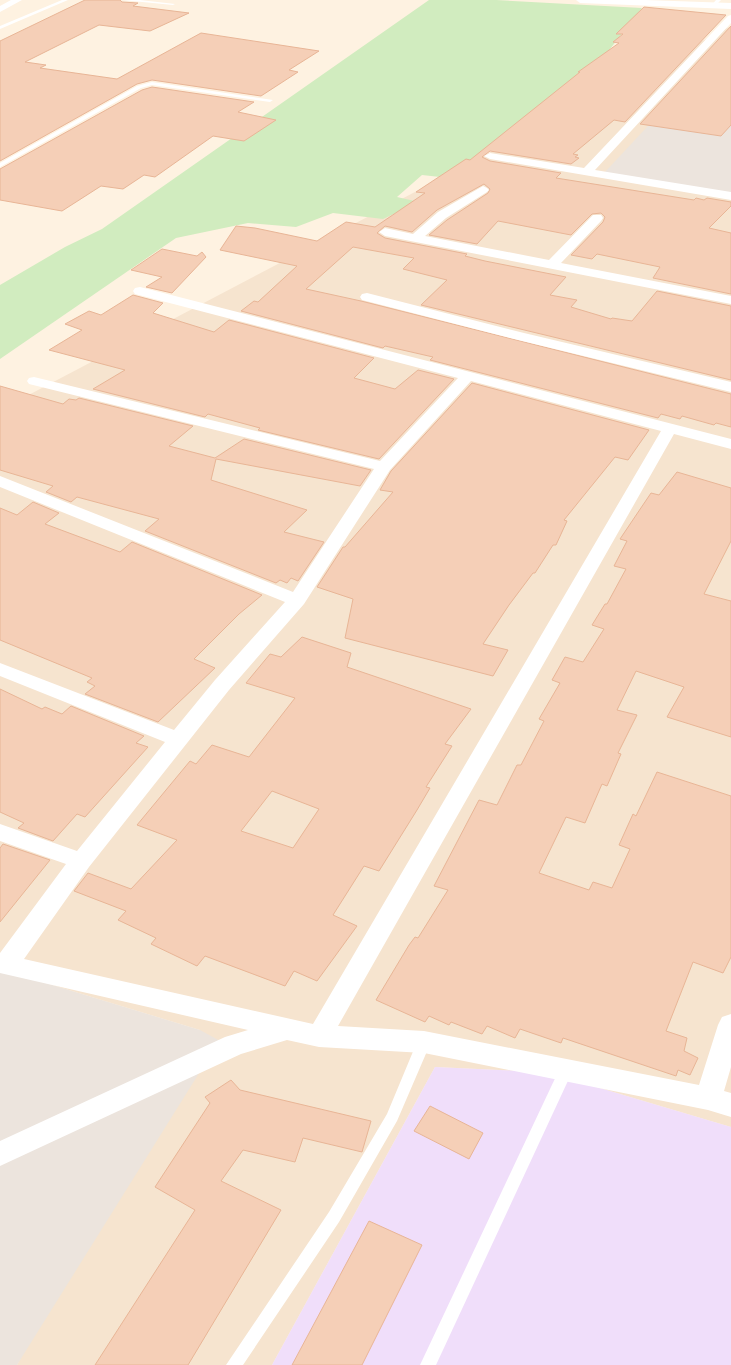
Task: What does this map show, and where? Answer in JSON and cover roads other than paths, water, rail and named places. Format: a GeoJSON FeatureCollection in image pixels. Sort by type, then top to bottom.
{"type":"FeatureCollection","features":[{"type":"Feature","properties":{"kind":"street"},"geometry":{"type":"LineString","coordinates":[[0,9],[18,0]]}},
{"type":"Feature","properties":{"kind":"street"},"geometry":{"type":"LineString","coordinates":[[580,0],[716,3],[731,6]]}},
{"type":"Feature","properties":{"kind":"street"},"geometry":{"type":"LineString","coordinates":[[587,172],[731,18]]}},
{"type":"Feature","properties":{"kind":"street"},"geometry":{"type":"LineString","coordinates":[[490,156],[731,196]]}},
{"type":"Feature","properties":{"kind":"street"},"geometry":{"type":"LineString","coordinates":[[416,238],[442,215],[484,190]]}},
{"type":"Feature","properties":{"kind":"street"},"geometry":{"type":"LineString","coordinates":[[552,265],[597,218]]}},
{"type":"Feature","properties":{"kind":"street"},"geometry":{"type":"LineString","coordinates":[[385,232],[731,300]]}},
{"type":"Feature","properties":{"kind":"street"},"geometry":{"type":"LineString","coordinates":[[140,291],[731,444]]}},
{"type":"Feature","properties":{"kind":"street"},"geometry":{"type":"LineString","coordinates":[[367,297],[731,387]]}},
{"type":"Feature","properties":{"kind":"street"},"geometry":{"type":"LineString","coordinates":[[468,376],[384,467],[296,600],[222,685],[81,861],[3,964],[319,1036],[424,1042],[719,1101],[731,1025]]}},
{"type":"Feature","properties":{"kind":"street"},"geometry":{"type":"LineString","coordinates":[[34,381],[384,467]]}},
{"type":"Feature","properties":{"kind":"street"},"geometry":{"type":"LineString","coordinates":[[319,1036],[670,428]]}},
{"type":"Feature","properties":{"kind":"street"},"geometry":{"type":"LineString","coordinates":[[0,481],[296,600]]}},
{"type":"Feature","properties":{"kind":"street"},"geometry":{"type":"LineString","coordinates":[[0,669],[179,740]]}},
{"type":"Feature","properties":{"kind":"street"},"geometry":{"type":"LineString","coordinates":[[0,832],[81,861]]}},
{"type":"Feature","properties":{"kind":"street"},"geometry":{"type":"LineString","coordinates":[[0,1154],[234,1045],[287,1029]]}},
{"type":"Feature","properties":{"kind":"lane"},"geometry":{"type":"LineString","coordinates":[[0,28],[66,0]]}},
{"type":"Feature","properties":{"kind":"lane"},"geometry":{"type":"LineString","coordinates":[[124,0],[174,4]]}},
{"type":"Feature","properties":{"kind":"lane"},"geometry":{"type":"LineString","coordinates":[[0,165],[138,88],[152,83],[270,100]]}},
{"type":"Feature","properties":{"kind":"lane"},"geometry":{"type":"LineString","coordinates":[[234,1365],[334,1217],[392,1117],[424,1042]]}},
{"type":"Feature","properties":{"kind":"lane"},"geometry":{"type":"LineString","coordinates":[[428,1365],[566,1070]]}}]}
